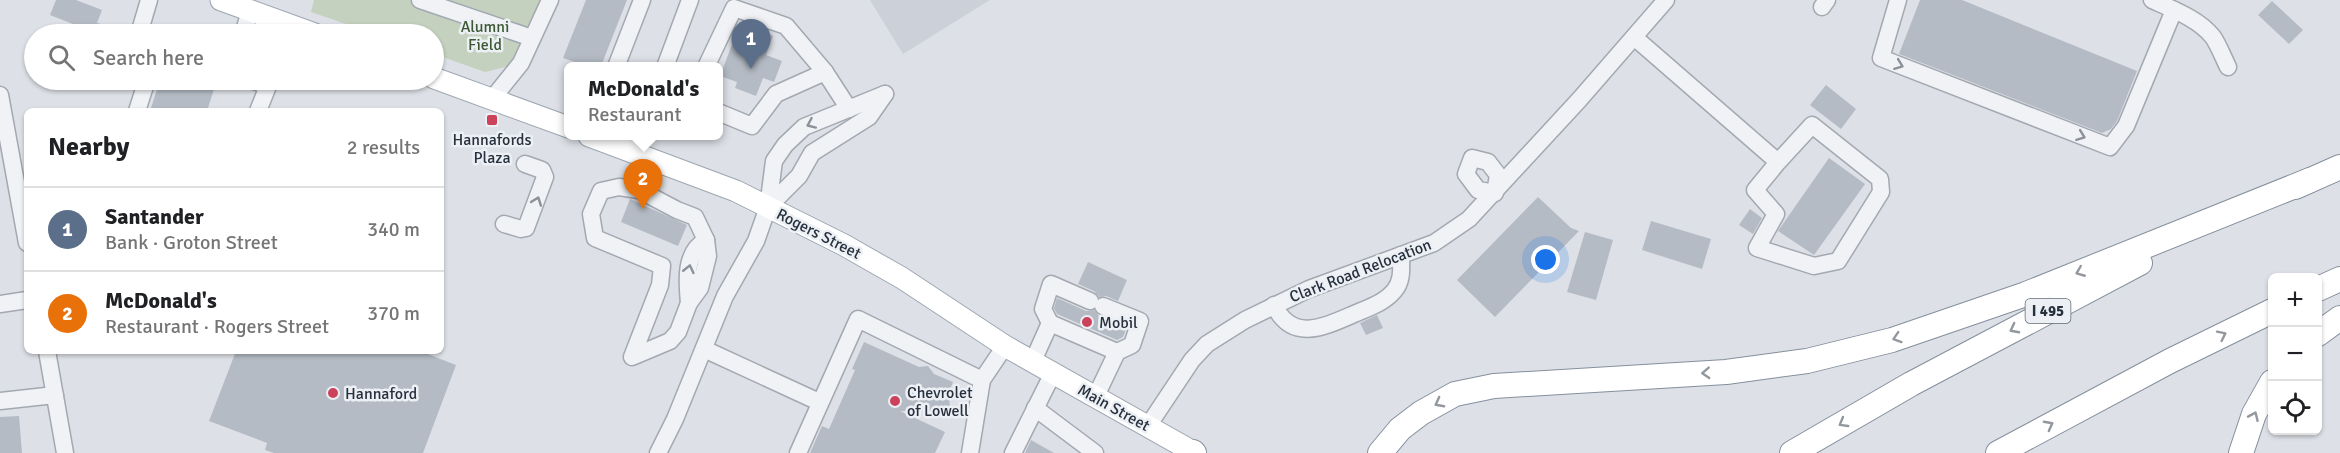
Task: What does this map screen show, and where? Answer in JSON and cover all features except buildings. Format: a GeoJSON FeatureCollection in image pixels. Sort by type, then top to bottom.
{"type":"FeatureCollection","features":[{"type":"Feature","properties":{"kind":"highway","name":"I 495"},"geometry":{"type":"LineString","coordinates":[[1792,453],[1911,384],[2117,274],[2340,167]]}},
{"type":"Feature","properties":{"kind":"highway"},"geometry":{"type":"LineString","coordinates":[[1380,453],[1400,429],[1421,413],[1455,394],[1494,386],[1726,372],[1807,361],[1892,340],[2026,294],[2310,180]]}},
{"type":"Feature","properties":{"kind":"highway"},"geometry":{"type":"LineString","coordinates":[[2322,288],[2340,279]]}},
{"type":"Feature","properties":{"kind":"highway"},"geometry":{"type":"LineString","coordinates":[[1998,453],[2169,361],[2268,312]]}},
{"type":"Feature","properties":{"kind":"highway"},"geometry":{"type":"LineString","coordinates":[[2322,331],[2340,318]]}},
{"type":"Feature","properties":{"kind":"highway"},"geometry":{"type":"LineString","coordinates":[[2241,453],[2254,414],[2268,389]]}},
{"type":"Feature","properties":{"kind":"main road"},"geometry":{"type":"LineString","coordinates":[[221,0],[287,24]]}},
{"type":"Feature","properties":{"kind":"main road"},"geometry":{"type":"LineString","coordinates":[[444,82],[564,126]]}},
{"type":"Feature","properties":{"kind":"main road","name":"Rogers Street"},"geometry":{"type":"LineString","coordinates":[[615,140],[635,144],[844,245],[902,278],[1005,346],[1033,361]]}},
{"type":"Feature","properties":{"kind":"main road","name":"Main Street"},"geometry":{"type":"LineString","coordinates":[[1033,361],[1194,453]]}},
{"type":"Feature","properties":{"kind":"street"},"geometry":{"type":"LineString","coordinates":[[142,24],[149,0]]}},
{"type":"Feature","properties":{"kind":"street"},"geometry":{"type":"LineString","coordinates":[[420,0],[532,38]]}},
{"type":"Feature","properties":{"kind":"street"},"geometry":{"type":"LineString","coordinates":[[492,99],[521,63],[550,0]]}},
{"type":"Feature","properties":{"kind":"street"},"geometry":{"type":"LineString","coordinates":[[618,62],[642,0]]}},
{"type":"Feature","properties":{"kind":"street"},"geometry":{"type":"LineString","coordinates":[[667,62],[690,0]]}},
{"type":"Feature","properties":{"kind":"street","name":"Clark Road Relocation"},"geometry":{"type":"LineString","coordinates":[[1148,426],[1180,374],[1207,344],[1274,304],[1434,243],[1469,219],[1495,194],[1666,0]]}},
{"type":"Feature","properties":{"kind":"street"},"geometry":{"type":"LineString","coordinates":[[1898,0],[1881,58],[2110,147],[2126,126],[2174,10]]}},
{"type":"Feature","properties":{"kind":"street"},"geometry":{"type":"LineString","coordinates":[[2152,0],[2174,10],[2207,31],[2216,42],[2228,67]]}},
{"type":"Feature","properties":{"kind":"street"},"geometry":{"type":"LineString","coordinates":[[708,62],[735,8],[786,26],[825,72],[849,109]]}},
{"type":"Feature","properties":{"kind":"street"},"geometry":{"type":"LineString","coordinates":[[246,24],[250,11]]}},
{"type":"Feature","properties":{"kind":"street"},"geometry":{"type":"LineString","coordinates":[[1634,37],[1778,162]]}},
{"type":"Feature","properties":{"kind":"street"},"geometry":{"type":"LineString","coordinates":[[723,114],[752,126],[776,94],[825,72]]}},
{"type":"Feature","properties":{"kind":"street"},"geometry":{"type":"LineString","coordinates":[[138,108],[144,90]]}},
{"type":"Feature","properties":{"kind":"street"},"geometry":{"type":"LineString","coordinates":[[259,108],[266,90]]}},
{"type":"Feature","properties":{"kind":"street"},"geometry":{"type":"LineString","coordinates":[[658,453],[675,419],[725,296],[756,241],[768,207],[774,161],[785,145],[804,127],[885,94],[869,117],[813,153],[799,176],[768,207]]}},
{"type":"Feature","properties":{"kind":"street"},"geometry":{"type":"LineString","coordinates":[[0,95],[24,227]]}},
{"type":"Feature","properties":{"kind":"street"},"geometry":{"type":"LineString","coordinates":[[1812,125],[1880,179],[1881,192],[1838,261],[1814,266],[1756,248],[1776,214],[1755,190],[1778,162],[1812,125]]}},
{"type":"Feature","properties":{"kind":"street"},"geometry":{"type":"LineString","coordinates":[[504,224],[521,229],[526,228],[545,177],[542,170],[525,164]]}},
{"type":"Feature","properties":{"kind":"street"},"geometry":{"type":"LineString","coordinates":[[619,187],[639,190],[695,217],[706,240],[708,256],[700,288],[689,303],[678,332],[670,341],[632,357],[660,285],[662,266],[595,238],[591,214],[601,191],[619,187]]}},
{"type":"Feature","properties":{"kind":"street"},"geometry":{"type":"LineString","coordinates":[[1274,304],[1280,318],[1293,326],[1308,329],[1326,326],[1383,302],[1395,291],[1401,278],[1401,255]]}},
{"type":"Feature","properties":{"kind":"street"},"geometry":{"type":"LineString","coordinates":[[1096,396],[1117,352],[1132,345],[1140,321],[1051,284],[1043,309],[1050,323],[1117,352]]}},
{"type":"Feature","properties":{"kind":"street"},"geometry":{"type":"LineString","coordinates":[[0,304],[24,300]]}},
{"type":"Feature","properties":{"kind":"street"},"geometry":{"type":"LineString","coordinates":[[798,453],[858,319],[982,380]]}},
{"type":"Feature","properties":{"kind":"street"},"geometry":{"type":"LineString","coordinates":[[1033,361],[1050,323]]}},
{"type":"Feature","properties":{"kind":"street"},"geometry":{"type":"LineString","coordinates":[[969,448],[982,380],[1005,346]]}},
{"type":"Feature","properties":{"kind":"street"},"geometry":{"type":"LineString","coordinates":[[704,349],[819,402]]}},
{"type":"Feature","properties":{"kind":"street"},"geometry":{"type":"LineString","coordinates":[[48,354],[65,453]]}},
{"type":"Feature","properties":{"kind":"street"},"geometry":{"type":"LineString","coordinates":[[1013,453],[1053,373]]}},
{"type":"Feature","properties":{"kind":"street"},"geometry":{"type":"LineString","coordinates":[[0,401],[55,395]]}},
{"type":"Feature","properties":{"kind":"street"},"geometry":{"type":"LineString","coordinates":[[1035,408],[1095,453]]}},
{"type":"Feature","properties":{"kind":"shaded area"},"geometry":{"type":"Polygon","coordinates":[[[870,0],[990,0],[903,54],[870,0]]]}},
{"type":"Feature","properties":{"kind":"green space","name":"Alumni Field"},"geometry":{"type":"Polygon","coordinates":[[[314,0],[547,0],[521,63],[485,72],[444,58],[444,24],[346,24],[311,12],[314,0]]]}},
{"type":"Feature","properties":{"kind":"place","name":"Santander"},"geometry":{"type":"Point","coordinates":[751,69]}},
{"type":"Feature","properties":{"kind":"place","name":"Hannafords Plaza"},"geometry":{"type":"Point","coordinates":[492,120]}},
{"type":"Feature","properties":{"kind":"place","name":"McDonald's"},"geometry":{"type":"Point","coordinates":[643,209]}},
{"type":"Feature","properties":{"kind":"place","name":"Mobil"},"geometry":{"type":"Point","coordinates":[1087,322]}},
{"type":"Feature","properties":{"kind":"place","name":"Hannaford"},"geometry":{"type":"Point","coordinates":[333,393]}},
{"type":"Feature","properties":{"kind":"place","name":"Chevrolet of Lowell"},"geometry":{"type":"Point","coordinates":[895,401]}}]}
